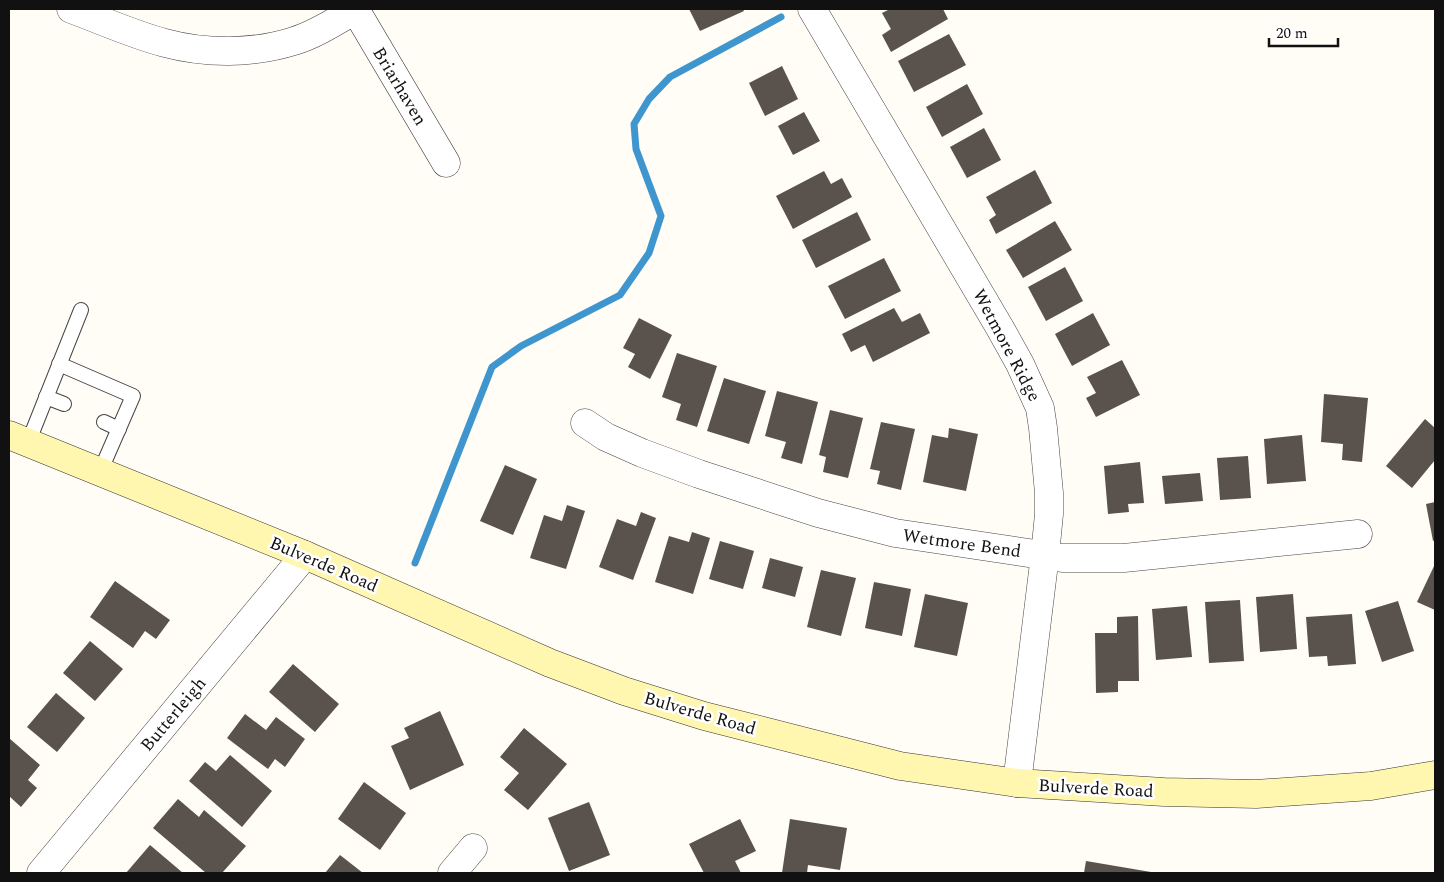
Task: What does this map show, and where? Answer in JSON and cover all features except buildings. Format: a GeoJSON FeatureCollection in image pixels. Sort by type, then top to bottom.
{"type":"FeatureCollection","features":[{"type":"Feature","properties":{"kind":"main road","name":"Bulverde Road"},"geometry":{"type":"LineString","coordinates":[[18,439],[305,555],[550,663],[624,691],[704,716],[900,766],[1017,784],[1164,792],[1256,794],[1371,786],[1435,775]]}},
{"type":"Feature","properties":{"kind":"street"},"geometry":{"type":"LineString","coordinates":[[71,9],[163,43],[186,48],[230,51],[261,48],[295,41],[355,9]]}},
{"type":"Feature","properties":{"kind":"street","name":"Briarhaven"},"geometry":{"type":"LineString","coordinates":[[355,9],[446,163]]}},
{"type":"Feature","properties":{"kind":"street","name":"Wetmore Ridge"},"geometry":{"type":"LineString","coordinates":[[812,9],[1000,328],[1020,364],[1040,408],[1049,493],[1049,514],[1017,784]]}},
{"type":"Feature","properties":{"kind":"street","name":"Wetmore Bend"},"geometry":{"type":"LineString","coordinates":[[585,423],[606,436],[642,453],[818,513],[895,533],[1062,558],[1124,558],[1358,534]]}},
{"type":"Feature","properties":{"kind":"street","name":"Butterleigh"},"geometry":{"type":"LineString","coordinates":[[41,873],[305,555]]}},
{"type":"Feature","properties":{"kind":"street"},"geometry":{"type":"LineString","coordinates":[[452,873],[473,848]]}},
{"type":"Feature","properties":{"kind":"lane"},"geometry":{"type":"LineString","coordinates":[[18,439],[46,396],[81,310]]}},
{"type":"Feature","properties":{"kind":"lane"},"geometry":{"type":"LineString","coordinates":[[59,364],[133,396],[100,472]]}},
{"type":"Feature","properties":{"kind":"lane"},"geometry":{"type":"LineString","coordinates":[[46,396],[64,404]]}},
{"type":"Feature","properties":{"kind":"lane"},"geometry":{"type":"LineString","coordinates":[[104,422],[119,429]]}},
{"type":"Feature","properties":{"kind":"waterway"},"geometry":{"type":"LineString","coordinates":[[415,563],[492,367],[521,346],[620,295],[649,253],[661,216],[636,149],[634,124],[649,99],[670,77],[781,17]]}}]}
